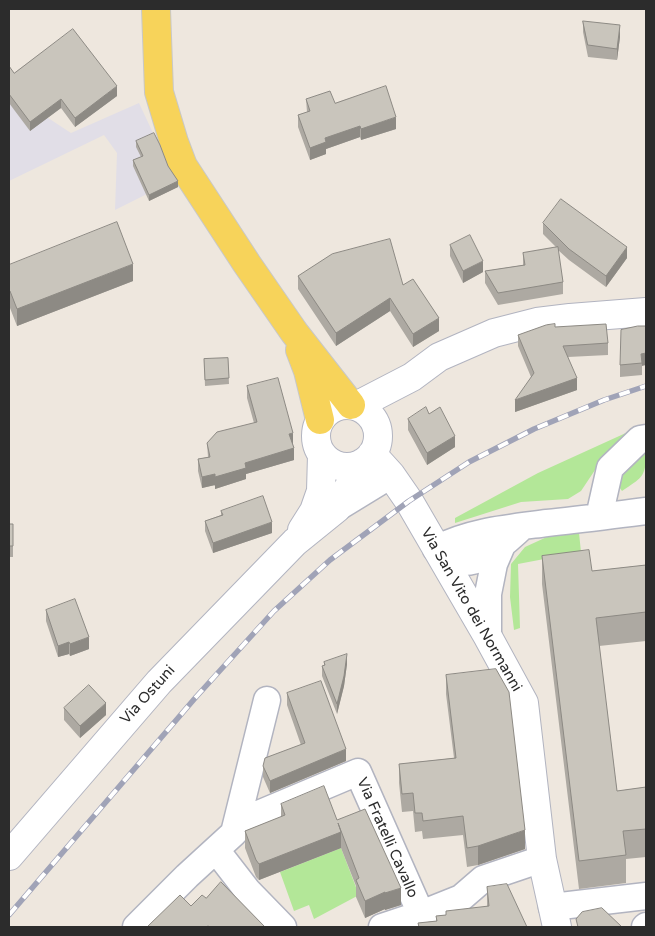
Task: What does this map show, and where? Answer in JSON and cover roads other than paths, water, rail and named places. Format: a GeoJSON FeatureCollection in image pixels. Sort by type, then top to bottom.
{"type":"FeatureCollection","features":[{"type":"Feature","properties":{"kind":"main road"},"geometry":{"type":"LineString","coordinates":[[156,9],[159,92],[183,166],[294,332],[353,405]]}},
{"type":"Feature","properties":{"kind":"main road"},"geometry":{"type":"LineString","coordinates":[[353,405],[412,377],[439,357],[494,333],[537,322],[646,312]]}},
{"type":"Feature","properties":{"kind":"main road"},"geometry":{"type":"LineString","coordinates":[[294,332],[308,371],[320,420]]}},
{"type":"Feature","properties":{"kind":"main road"},"geometry":{"type":"LineString","coordinates":[[377,427],[388,405],[412,377]]}},
{"type":"Feature","properties":{"kind":"main road"},"geometry":{"type":"LineString","coordinates":[[295,542],[336,508],[376,448],[378,441],[377,427],[365,410],[353,405],[344,405],[337,406],[325,414],[320,420],[316,437],[317,447],[322,455],[333,464],[348,468],[368,459]]}},
{"type":"Feature","properties":{"kind":"main road"},"geometry":{"type":"LineString","coordinates":[[295,542],[314,511],[321,491],[322,455]]}},
{"type":"Feature","properties":{"kind":"main road","name":"Via San Vito dei Normanni"},"geometry":{"type":"LineString","coordinates":[[368,459],[391,475],[409,501],[524,703],[542,859],[555,917]]}},
{"type":"Feature","properties":{"kind":"main road","name":"Via Ostuni"},"geometry":{"type":"LineString","coordinates":[[9,856],[159,682],[295,542]]}},
{"type":"Feature","properties":{"kind":"street"},"geometry":{"type":"LineString","coordinates":[[599,517],[610,468],[640,439],[646,438]]}},
{"type":"Feature","properties":{"kind":"street"},"geometry":{"type":"LineString","coordinates":[[336,508],[391,475]]}},
{"type":"Feature","properties":{"kind":"street"},"geometry":{"type":"LineString","coordinates":[[436,550],[450,542],[473,535],[524,526],[646,511]]}},
{"type":"Feature","properties":{"kind":"street"},"geometry":{"type":"LineString","coordinates":[[436,550],[454,560],[469,562],[483,558],[524,526]]}},
{"type":"Feature","properties":{"kind":"street"},"geometry":{"type":"LineString","coordinates":[[488,637],[488,594],[494,564],[503,543]]}},
{"type":"Feature","properties":{"kind":"street"},"geometry":{"type":"LineString","coordinates":[[136,927],[187,876],[234,833],[267,700]]}},
{"type":"Feature","properties":{"kind":"street","name":"Via Fratelli Cavallo"},"geometry":{"type":"LineString","coordinates":[[237,823],[358,772],[421,914]]}},
{"type":"Feature","properties":{"kind":"street"},"geometry":{"type":"LineString","coordinates":[[216,850],[247,890],[283,927]]}},
{"type":"Feature","properties":{"kind":"street"},"geometry":{"type":"LineString","coordinates":[[382,927],[461,898],[483,879],[542,859]]}},
{"type":"Feature","properties":{"kind":"street"},"geometry":{"type":"LineString","coordinates":[[555,917],[646,896]]}},
{"type":"Feature","properties":{"kind":"railway"},"geometry":{"type":"LineString","coordinates":[[9,915],[196,697],[274,611],[330,560],[409,501],[469,462],[534,429],[604,400],[646,386]]}}]}
